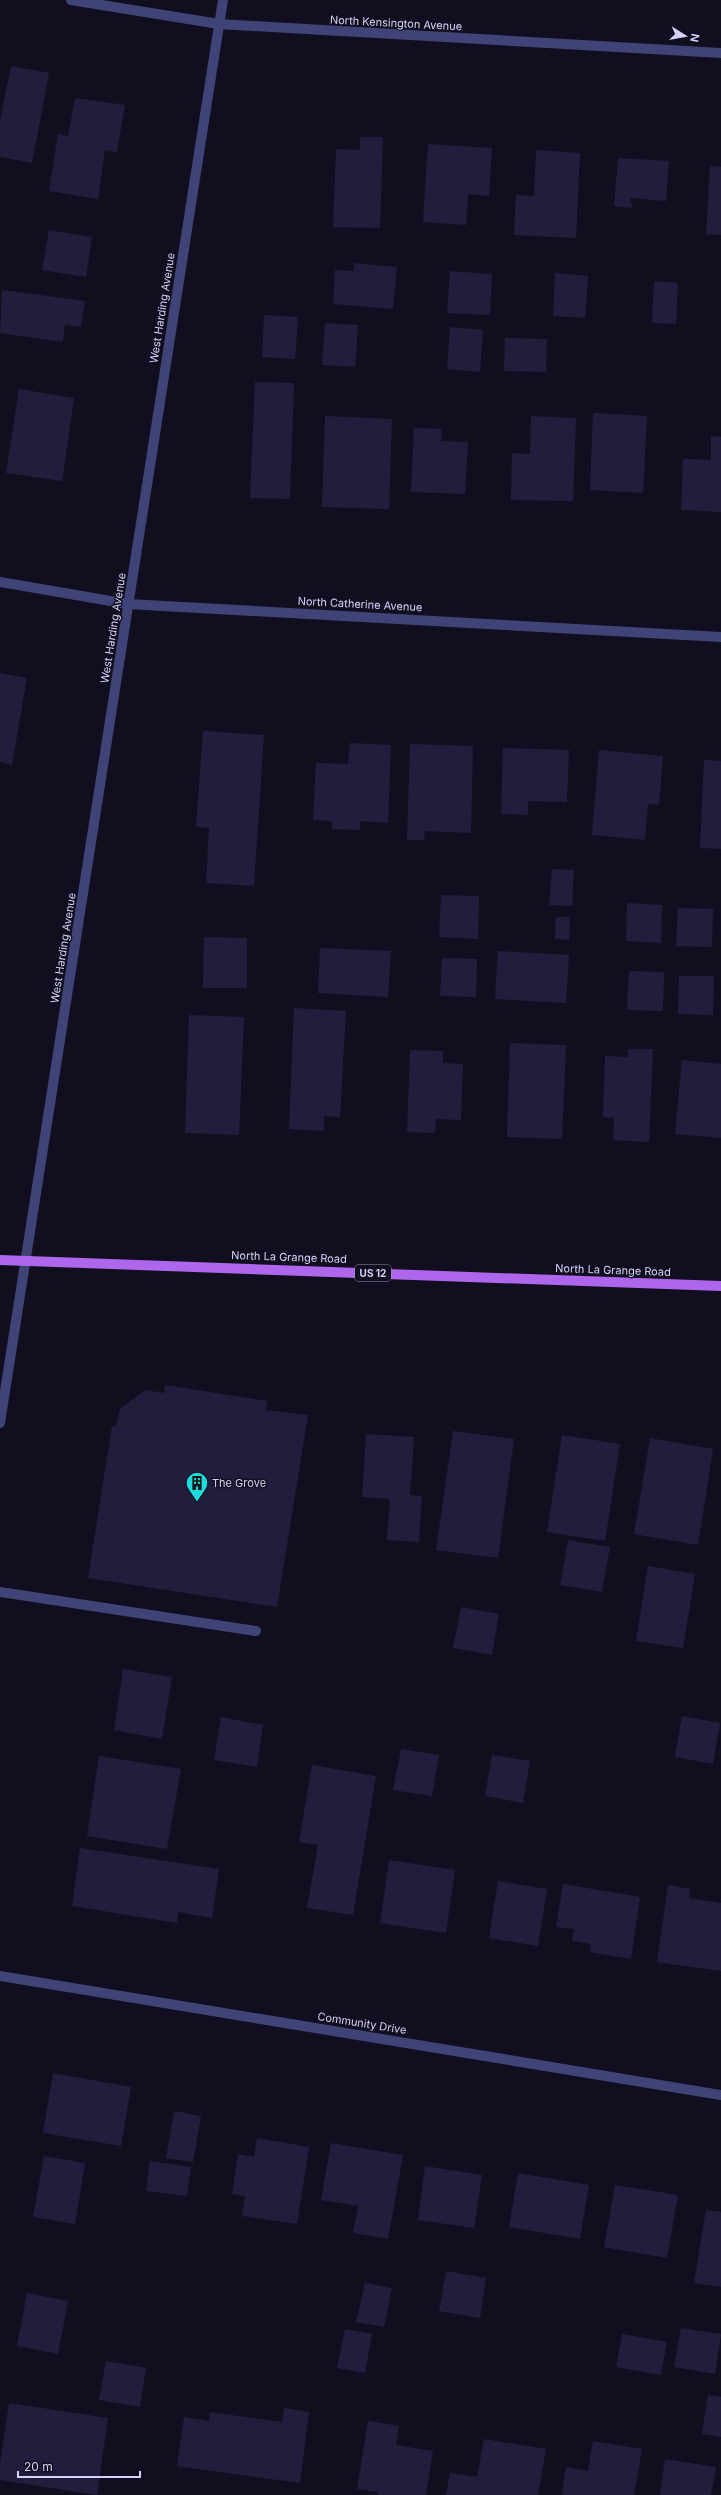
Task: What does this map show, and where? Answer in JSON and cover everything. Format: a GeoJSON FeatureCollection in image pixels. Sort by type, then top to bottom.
{"type":"FeatureCollection","features":[{"type":"Feature","properties":{"kind":"main road","name":"North La Grange Road"},"geometry":{"type":"LineString","coordinates":[[0,1260],[721,1286]]}},
{"type":"Feature","properties":{"kind":"street","name":"North Kensington Avenue"},"geometry":{"type":"LineString","coordinates":[[71,0],[219,24],[721,54]]}},
{"type":"Feature","properties":{"kind":"street","name":"West Harding Avenue"},"geometry":{"type":"LineString","coordinates":[[0,1424],[223,0]]}},
{"type":"Feature","properties":{"kind":"street","name":"North Catherine Avenue"},"geometry":{"type":"LineString","coordinates":[[0,582],[128,604],[721,637]]}},
{"type":"Feature","properties":{"kind":"street"},"geometry":{"type":"LineString","coordinates":[[0,1592],[256,1631]]}},
{"type":"Feature","properties":{"kind":"street","name":"Community Drive"},"geometry":{"type":"LineString","coordinates":[[0,1976],[721,2094]]}},
{"type":"Feature","properties":{"kind":"building"},"geometry":{"type":"Polygon","coordinates":[[[11,66],[49,73],[32,163],[0,157],[0,121],[11,66]]]}},
{"type":"Feature","properties":{"kind":"building"},"geometry":{"type":"Polygon","coordinates":[[[75,98],[125,105],[117,152],[105,150],[98,199],[49,191],[58,134],[68,136],[75,98]]]}},
{"type":"Feature","properties":{"kind":"building"},"geometry":{"type":"Polygon","coordinates":[[[360,137],[383,137],[380,228],[333,227],[336,149],[360,150],[360,137]]]}},
{"type":"Feature","properties":{"kind":"building"},"geometry":{"type":"Polygon","coordinates":[[[428,144],[492,148],[489,196],[468,194],[466,225],[423,222],[428,144]]]}},
{"type":"Feature","properties":{"kind":"building"},"geometry":{"type":"Polygon","coordinates":[[[536,150],[580,153],[576,238],[514,235],[516,195],[534,196],[536,150]]]}},
{"type":"Feature","properties":{"kind":"building"},"geometry":{"type":"Polygon","coordinates":[[[618,158],[669,161],[666,201],[630,198],[633,208],[614,206],[618,158]]]}},
{"type":"Feature","properties":{"kind":"building"},"geometry":{"type":"Polygon","coordinates":[[[710,166],[721,167],[721,235],[706,234],[710,166]]]}},
{"type":"Feature","properties":{"kind":"building"},"geometry":{"type":"Polygon","coordinates":[[[49,230],[92,237],[86,277],[42,270],[49,230]]]}},
{"type":"Feature","properties":{"kind":"building"},"geometry":{"type":"Polygon","coordinates":[[[354,263],[397,267],[393,309],[333,304],[335,270],[354,271],[354,263]]]}},
{"type":"Feature","properties":{"kind":"building"},"geometry":{"type":"Polygon","coordinates":[[[450,271],[492,274],[490,315],[447,313],[450,271]]]}},
{"type":"Feature","properties":{"kind":"building"},"geometry":{"type":"Polygon","coordinates":[[[555,273],[588,276],[585,318],[553,316],[555,273]]]}},
{"type":"Feature","properties":{"kind":"building"},"geometry":{"type":"Polygon","coordinates":[[[654,281],[678,283],[676,324],[652,323],[654,281]]]}},
{"type":"Feature","properties":{"kind":"building"},"geometry":{"type":"Polygon","coordinates":[[[2,290],[85,301],[81,327],[65,325],[63,342],[0,333],[2,290]]]}},
{"type":"Feature","properties":{"kind":"building"},"geometry":{"type":"Polygon","coordinates":[[[264,315],[298,317],[295,359],[262,357],[264,315]]]}},
{"type":"Feature","properties":{"kind":"building"},"geometry":{"type":"Polygon","coordinates":[[[325,323],[358,325],[355,367],[322,365],[325,323]]]}},
{"type":"Feature","properties":{"kind":"building"},"geometry":{"type":"Polygon","coordinates":[[[450,327],[483,330],[480,372],[447,369],[450,327]]]}},
{"type":"Feature","properties":{"kind":"building"},"geometry":{"type":"Polygon","coordinates":[[[505,338],[547,339],[546,372],[504,371],[505,338]]]}},
{"type":"Feature","properties":{"kind":"building"},"geometry":{"type":"Polygon","coordinates":[[[255,382],[294,383],[290,499],[250,498],[255,382]]]}},
{"type":"Feature","properties":{"kind":"building"},"geometry":{"type":"Polygon","coordinates":[[[19,389],[74,398],[62,481],[6,473],[19,389]]]}},
{"type":"Feature","properties":{"kind":"building"},"geometry":{"type":"Polygon","coordinates":[[[593,413],[647,416],[643,493],[590,490],[593,413]]]}},
{"type":"Feature","properties":{"kind":"building"},"geometry":{"type":"Polygon","coordinates":[[[325,416],[392,419],[389,509],[322,507],[325,416]]]}},
{"type":"Feature","properties":{"kind":"building"},"geometry":{"type":"Polygon","coordinates":[[[531,416],[576,418],[573,501],[511,500],[512,453],[530,454],[531,416]]]}},
{"type":"Feature","properties":{"kind":"building"},"geometry":{"type":"Polygon","coordinates":[[[414,428],[442,429],[441,441],[468,442],[465,494],[411,492],[414,428]]]}},
{"type":"Feature","properties":{"kind":"building"},"geometry":{"type":"Polygon","coordinates":[[[711,436],[721,437],[721,512],[681,510],[683,459],[711,460],[711,436]]]}},
{"type":"Feature","properties":{"kind":"building"},"geometry":{"type":"Polygon","coordinates":[[[0,673],[27,678],[12,765],[0,762],[0,673]]]}},
{"type":"Feature","properties":{"kind":"building"},"geometry":{"type":"Polygon","coordinates":[[[203,731],[264,735],[254,886],[206,883],[209,828],[196,827],[203,731]]]}},
{"type":"Feature","properties":{"kind":"building"},"geometry":{"type":"Polygon","coordinates":[[[350,743],[391,745],[388,823],[360,821],[360,830],[332,829],[332,821],[313,820],[316,763],[348,764],[350,743]]]}},
{"type":"Feature","properties":{"kind":"building"},"geometry":{"type":"Polygon","coordinates":[[[410,744],[473,746],[471,833],[425,831],[424,840],[407,840],[410,744]]]}},
{"type":"Feature","properties":{"kind":"building"},"geometry":{"type":"Polygon","coordinates":[[[503,748],[569,750],[567,802],[528,801],[528,815],[501,814],[503,748]]]}},
{"type":"Feature","properties":{"kind":"building"},"geometry":{"type":"Polygon","coordinates":[[[599,750],[663,756],[659,805],[648,804],[645,840],[592,835],[599,750]]]}},
{"type":"Feature","properties":{"kind":"building"},"geometry":{"type":"Polygon","coordinates":[[[704,760],[721,761],[721,849],[700,848],[704,760]]]}},
{"type":"Feature","properties":{"kind":"building"},"geometry":{"type":"Polygon","coordinates":[[[552,869],[574,870],[572,906],[549,905],[552,869]]]}},
{"type":"Feature","properties":{"kind":"building"},"geometry":{"type":"Polygon","coordinates":[[[441,895],[479,896],[478,939],[439,937],[441,895]]]}},
{"type":"Feature","properties":{"kind":"building"},"geometry":{"type":"Polygon","coordinates":[[[627,903],[662,905],[661,943],[626,941],[627,903]]]}},
{"type":"Feature","properties":{"kind":"building"},"geometry":{"type":"Polygon","coordinates":[[[678,908],[713,909],[712,947],[676,946],[678,908]]]}},
{"type":"Feature","properties":{"kind":"building"},"geometry":{"type":"Polygon","coordinates":[[[556,917],[570,917],[569,940],[555,939],[556,917]]]}},
{"type":"Feature","properties":{"kind":"building"},"geometry":{"type":"Polygon","coordinates":[[[204,937],[247,938],[247,988],[203,988],[204,937]]]}},
{"type":"Feature","properties":{"kind":"building"},"geometry":{"type":"Polygon","coordinates":[[[320,948],[391,951],[388,997],[318,993],[320,948]]]}},
{"type":"Feature","properties":{"kind":"building"},"geometry":{"type":"Polygon","coordinates":[[[498,951],[569,955],[566,1003],[495,999],[498,951]]]}},
{"type":"Feature","properties":{"kind":"building"},"geometry":{"type":"Polygon","coordinates":[[[442,958],[477,959],[476,997],[440,996],[442,958]]]}},
{"type":"Feature","properties":{"kind":"building"},"geometry":{"type":"Polygon","coordinates":[[[629,971],[664,972],[663,1011],[627,1010],[629,971]]]}},
{"type":"Feature","properties":{"kind":"building"},"geometry":{"type":"Polygon","coordinates":[[[679,976],[714,976],[713,1015],[678,1014],[679,976]]]}},
{"type":"Feature","properties":{"kind":"building"},"geometry":{"type":"Polygon","coordinates":[[[294,1008],[346,1011],[340,1117],[324,1116],[324,1131],[289,1129],[294,1008]]]}},
{"type":"Feature","properties":{"kind":"building"},"geometry":{"type":"Polygon","coordinates":[[[189,1015],[244,1017],[239,1135],[185,1133],[189,1015]]]}},
{"type":"Feature","properties":{"kind":"building"},"geometry":{"type":"Polygon","coordinates":[[[510,1043],[566,1045],[562,1139],[507,1137],[510,1043]]]}},
{"type":"Feature","properties":{"kind":"building"},"geometry":{"type":"Polygon","coordinates":[[[628,1049],[653,1049],[649,1142],[613,1140],[614,1118],[603,1117],[605,1056],[628,1057],[628,1049]]]}},
{"type":"Feature","properties":{"kind":"building"},"geometry":{"type":"Polygon","coordinates":[[[410,1050],[443,1051],[443,1063],[463,1064],[461,1120],[436,1119],[435,1133],[407,1132],[410,1050]]]}},
{"type":"Feature","properties":{"kind":"building"},"geometry":{"type":"Polygon","coordinates":[[[682,1060],[721,1064],[721,1138],[675,1134],[682,1060]]]}},
{"type":"Feature","properties":{"kind":"building","name":"The Grove"},"geometry":{"type":"Polygon","coordinates":[[[165,1385],[267,1401],[266,1410],[308,1415],[277,1607],[88,1578],[112,1426],[116,1427],[120,1409],[145,1390],[164,1393],[165,1385]]]}},
{"type":"Feature","properties":{"kind":"building"},"geometry":{"type":"Polygon","coordinates":[[[453,1431],[514,1439],[498,1558],[436,1550],[453,1431]]]}},
{"type":"Feature","properties":{"kind":"building"},"geometry":{"type":"Polygon","coordinates":[[[366,1434],[414,1437],[410,1495],[422,1496],[419,1542],[387,1540],[390,1499],[362,1497],[366,1434]]]}},
{"type":"Feature","properties":{"kind":"building"},"geometry":{"type":"Polygon","coordinates":[[[562,1435],[620,1444],[605,1541],[547,1532],[562,1435]]]}},
{"type":"Feature","properties":{"kind":"building"},"geometry":{"type":"Polygon","coordinates":[[[650,1438],[713,1449],[698,1545],[634,1534],[650,1438]]]}},
{"type":"Feature","properties":{"kind":"building"},"geometry":{"type":"Polygon","coordinates":[[[568,1540],[610,1547],[602,1592],[560,1585],[568,1540]]]}},
{"type":"Feature","properties":{"kind":"building"},"geometry":{"type":"Polygon","coordinates":[[[648,1566],[695,1574],[683,1648],[636,1641],[648,1566]]]}},
{"type":"Feature","properties":{"kind":"building"},"geometry":{"type":"Polygon","coordinates":[[[461,1607],[499,1614],[492,1655],[453,1648],[461,1607]]]}},
{"type":"Feature","properties":{"kind":"building"},"geometry":{"type":"Polygon","coordinates":[[[123,1669],[172,1677],[162,1739],[114,1730],[123,1669]]]}},
{"type":"Feature","properties":{"kind":"building"},"geometry":{"type":"Polygon","coordinates":[[[682,1716],[720,1723],[713,1764],[675,1757],[682,1716]]]}},
{"type":"Feature","properties":{"kind":"building"},"geometry":{"type":"Polygon","coordinates":[[[221,1717],[263,1725],[257,1767],[214,1760],[221,1717]]]}},
{"type":"Feature","properties":{"kind":"building"},"geometry":{"type":"Polygon","coordinates":[[[401,1749],[439,1755],[432,1796],[393,1790],[401,1749]]]}},
{"type":"Feature","properties":{"kind":"building"},"geometry":{"type":"Polygon","coordinates":[[[492,1755],[530,1761],[523,1803],[485,1796],[492,1755]]]}},
{"type":"Feature","properties":{"kind":"building"},"geometry":{"type":"Polygon","coordinates":[[[99,1756],[181,1769],[167,1849],[87,1836],[99,1756]]]}},
{"type":"Feature","properties":{"kind":"building"},"geometry":{"type":"Polygon","coordinates":[[[312,1765],[376,1776],[353,1915],[307,1908],[318,1845],[299,1842],[312,1765]]]}},
{"type":"Feature","properties":{"kind":"building"},"geometry":{"type":"Polygon","coordinates":[[[80,1848],[219,1869],[212,1918],[178,1912],[177,1923],[72,1906],[80,1848]]]}},
{"type":"Feature","properties":{"kind":"building"},"geometry":{"type":"Polygon","coordinates":[[[389,1860],[455,1870],[446,1933],[380,1923],[389,1860]]]}},
{"type":"Feature","properties":{"kind":"building"},"geometry":{"type":"Polygon","coordinates":[[[498,1881],[547,1889],[538,1946],[489,1938],[498,1881]]]}},
{"type":"Feature","properties":{"kind":"building"},"geometry":{"type":"Polygon","coordinates":[[[563,1884],[640,1897],[631,1959],[590,1952],[591,1944],[572,1941],[574,1929],[556,1927],[563,1884]]]}},
{"type":"Feature","properties":{"kind":"building"},"geometry":{"type":"Polygon","coordinates":[[[668,1885],[690,1889],[689,1898],[721,1903],[721,1971],[657,1962],[668,1885]]]}},
{"type":"Feature","properties":{"kind":"building"},"geometry":{"type":"Polygon","coordinates":[[[53,2073],[131,2087],[121,2146],[43,2133],[53,2073]]]}},
{"type":"Feature","properties":{"kind":"building"},"geometry":{"type":"Polygon","coordinates":[[[174,2111],[201,2116],[193,2162],[166,2158],[174,2111]]]}},
{"type":"Feature","properties":{"kind":"building"},"geometry":{"type":"Polygon","coordinates":[[[257,2138],[309,2147],[297,2224],[242,2216],[245,2196],[232,2194],[238,2154],[254,2157],[257,2138]]]}},
{"type":"Feature","properties":{"kind":"building"},"geometry":{"type":"Polygon","coordinates":[[[331,2143],[403,2155],[388,2239],[353,2233],[358,2206],[321,2200],[331,2143]]]}},
{"type":"Feature","properties":{"kind":"building"},"geometry":{"type":"Polygon","coordinates":[[[44,2156],[85,2163],[75,2224],[33,2217],[44,2156]]]}},
{"type":"Feature","properties":{"kind":"building"},"geometry":{"type":"Polygon","coordinates":[[[150,2161],[191,2167],[187,2196],[146,2191],[150,2161]]]}},
{"type":"Feature","properties":{"kind":"building"},"geometry":{"type":"Polygon","coordinates":[[[425,2166],[482,2175],[474,2228],[418,2220],[425,2166]]]}},
{"type":"Feature","properties":{"kind":"building"},"geometry":{"type":"Polygon","coordinates":[[[518,2173],[589,2185],[580,2239],[509,2227],[518,2173]]]}},
{"type":"Feature","properties":{"kind":"building"},"geometry":{"type":"Polygon","coordinates":[[[615,2185],[678,2195],[667,2258],[604,2247],[615,2185]]]}},
{"type":"Feature","properties":{"kind":"building"},"geometry":{"type":"Polygon","coordinates":[[[706,2210],[721,2212],[721,2287],[694,2283],[706,2210]]]}},
{"type":"Feature","properties":{"kind":"building"},"geometry":{"type":"Polygon","coordinates":[[[446,2271],[486,2278],[480,2318],[439,2311],[446,2271]]]}},
{"type":"Feature","properties":{"kind":"building"},"geometry":{"type":"Polygon","coordinates":[[[365,2283],[392,2288],[384,2327],[356,2322],[365,2283]]]}},
{"type":"Feature","properties":{"kind":"building"},"geometry":{"type":"Polygon","coordinates":[[[27,2293],[68,2301],[58,2354],[17,2346],[27,2293]]]}},
{"type":"Feature","properties":{"kind":"building"},"geometry":{"type":"Polygon","coordinates":[[[681,2328],[721,2334],[715,2374],[674,2367],[681,2328]]]}},
{"type":"Feature","properties":{"kind":"building"},"geometry":{"type":"Polygon","coordinates":[[[345,2329],[372,2334],[365,2373],[337,2368],[345,2329]]]}},
{"type":"Feature","properties":{"kind":"building"},"geometry":{"type":"Polygon","coordinates":[[[622,2334],[667,2342],[661,2375],[616,2367],[622,2334]]]}},
{"type":"Feature","properties":{"kind":"building"},"geometry":{"type":"Polygon","coordinates":[[[106,2361],[146,2368],[140,2407],[99,2400],[106,2361]]]}},
{"type":"Feature","properties":{"kind":"building"},"geometry":{"type":"Polygon","coordinates":[[[708,2395],[721,2397],[721,2437],[702,2434],[708,2395]]]}},
{"type":"Feature","properties":{"kind":"building"},"geometry":{"type":"Polygon","coordinates":[[[9,2403],[108,2418],[97,2495],[0,2480],[0,2464],[9,2403]]]}},
{"type":"Feature","properties":{"kind":"building"},"geometry":{"type":"Polygon","coordinates":[[[284,2408],[309,2412],[300,2483],[177,2466],[184,2417],[209,2421],[210,2412],[282,2422],[284,2408]]]}},
{"type":"Feature","properties":{"kind":"building"},"geometry":{"type":"Polygon","coordinates":[[[368,2421],[399,2426],[396,2445],[433,2451],[426,2495],[378,2495],[378,2492],[357,2489],[368,2421]]]}},
{"type":"Feature","properties":{"kind":"building"},"geometry":{"type":"Polygon","coordinates":[[[484,2439],[546,2449],[538,2495],[446,2495],[450,2473],[477,2477],[484,2439]]]}},
{"type":"Feature","properties":{"kind":"building"},"geometry":{"type":"Polygon","coordinates":[[[593,2441],[642,2449],[634,2495],[562,2495],[566,2467],[588,2471],[593,2441]]]}},
{"type":"Feature","properties":{"kind":"building"},"geometry":{"type":"Polygon","coordinates":[[[665,2459],[716,2467],[711,2495],[660,2495],[665,2459]]]}},
{"type":"Feature","properties":{"kind":"place","name":"The Grove"},"geometry":{"type":"Point","coordinates":[197,1502]}}]}
